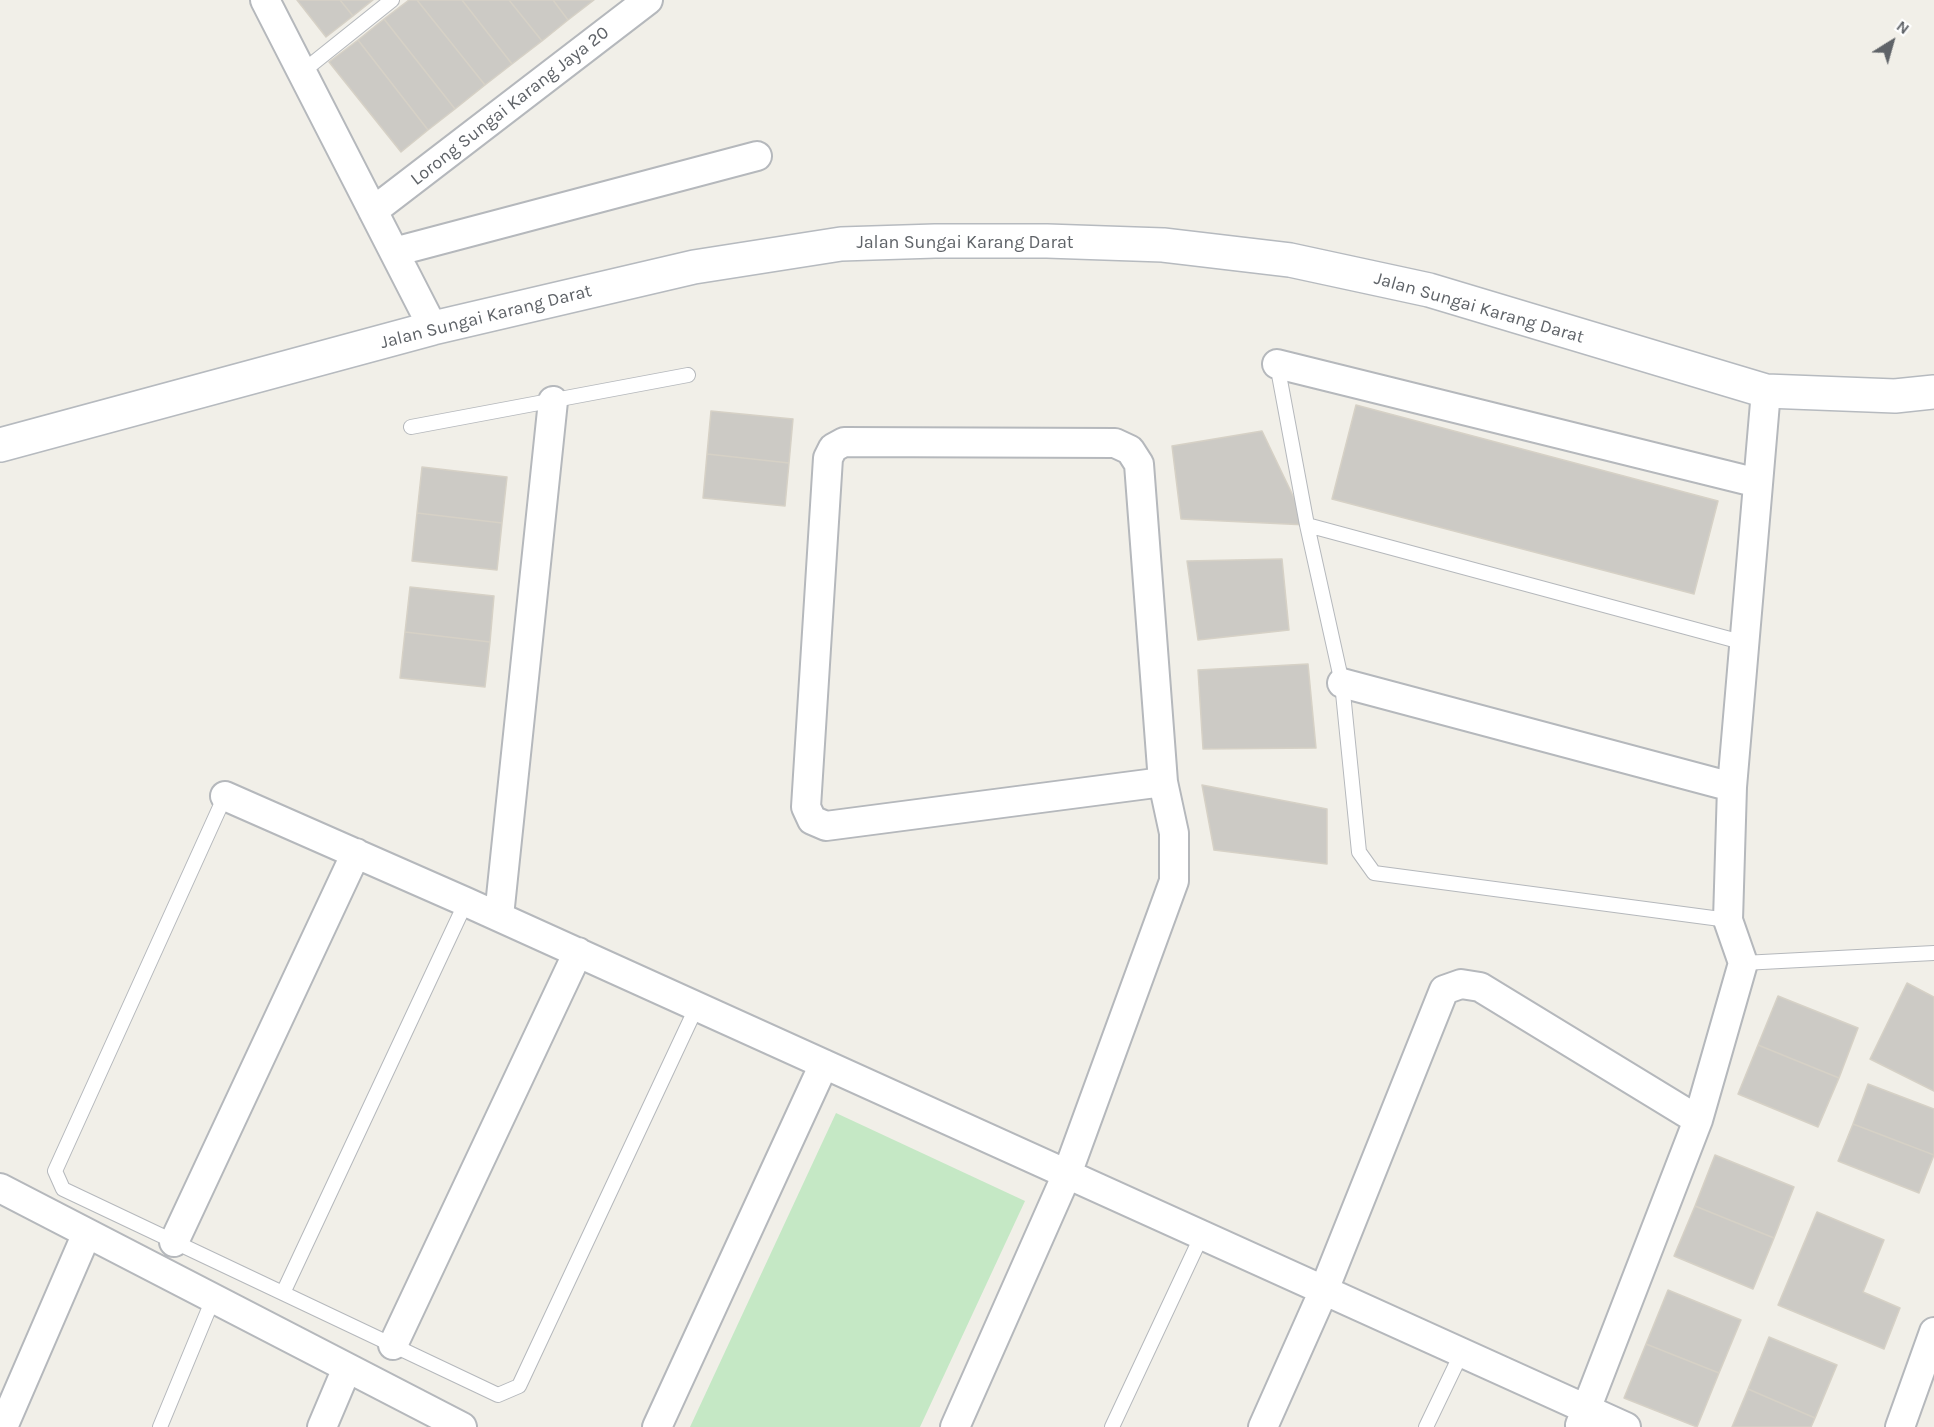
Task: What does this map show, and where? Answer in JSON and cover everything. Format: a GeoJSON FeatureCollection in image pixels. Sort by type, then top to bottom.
{"type":"FeatureCollection","features":[{"type":"Feature","properties":{"kind":"street"},"geometry":{"type":"LineString","coordinates":[[265,0],[433,328]]}},
{"type":"Feature","properties":{"kind":"street","name":"Lorong Sungai Karang Jaya 20"},"geometry":{"type":"LineString","coordinates":[[373,211],[648,0]]}},
{"type":"Feature","properties":{"kind":"street"},"geometry":{"type":"LineString","coordinates":[[394,252],[757,156]]}},
{"type":"Feature","properties":{"kind":"street","name":"Jalan Sungai Karang Darat"},"geometry":{"type":"LineString","coordinates":[[0,445],[433,328],[694,267],[841,244],[935,241],[1047,241],[1163,245],[1290,260],[1429,290],[1766,391],[1895,396],[1934,392]]}},
{"type":"Feature","properties":{"kind":"street"},"geometry":{"type":"LineString","coordinates":[[1277,364],[1758,483]]}},
{"type":"Feature","properties":{"kind":"street"},"geometry":{"type":"LineString","coordinates":[[1583,1418],[1698,1120],[1743,963],[1728,920],[1732,787],[1766,391]]}},
{"type":"Feature","properties":{"kind":"street"},"geometry":{"type":"LineString","coordinates":[[499,916],[553,401]]}},
{"type":"Feature","properties":{"kind":"street"},"geometry":{"type":"LineString","coordinates":[[955,1427],[1067,1174],[1174,881],[1174,833],[1163,782],[1139,464],[1130,450],[1115,443],[844,442],[833,448],[828,458],[807,783],[806,807],[812,819],[826,826],[1163,782]]}},
{"type":"Feature","properties":{"kind":"street"},"geometry":{"type":"LineString","coordinates":[[1342,683],[1732,787]]}},
{"type":"Feature","properties":{"kind":"street"},"geometry":{"type":"LineString","coordinates":[[225,796],[499,916],[1462,1352],[1583,1418],[1626,1427]]}},
{"type":"Feature","properties":{"kind":"street"},"geometry":{"type":"LineString","coordinates":[[174,1242],[356,853]]}},
{"type":"Feature","properties":{"kind":"street"},"geometry":{"type":"LineString","coordinates":[[393,1345],[578,952]]}},
{"type":"Feature","properties":{"kind":"street"},"geometry":{"type":"LineString","coordinates":[[1263,1427],[1324,1290],[1444,990],[1461,984],[1480,987],[1698,1120]]}},
{"type":"Feature","properties":{"kind":"street"},"geometry":{"type":"LineString","coordinates":[[657,1427],[824,1064]]}},
{"type":"Feature","properties":{"kind":"street"},"geometry":{"type":"LineString","coordinates":[[0,1188],[462,1427]]}},
{"type":"Feature","properties":{"kind":"street"},"geometry":{"type":"LineString","coordinates":[[3,1427],[87,1233]]}},
{"type":"Feature","properties":{"kind":"street"},"geometry":{"type":"LineString","coordinates":[[1900,1427],[1934,1332]]}},
{"type":"Feature","properties":{"kind":"street"},"geometry":{"type":"LineString","coordinates":[[322,1427],[347,1368]]}},
{"type":"Feature","properties":{"kind":"lane"},"geometry":{"type":"LineString","coordinates":[[302,72],[392,0]]}},
{"type":"Feature","properties":{"kind":"lane"},"geometry":{"type":"LineString","coordinates":[[1277,364],[1307,525],[1342,683],[1359,852],[1374,873],[1728,920]]}},
{"type":"Feature","properties":{"kind":"lane"},"geometry":{"type":"LineString","coordinates":[[411,427],[688,375]]}},
{"type":"Feature","properties":{"kind":"lane"},"geometry":{"type":"LineString","coordinates":[[1307,525],[1745,643]]}},
{"type":"Feature","properties":{"kind":"lane"},"geometry":{"type":"LineString","coordinates":[[225,796],[55,1171],[63,1189],[498,1395],[519,1386],[697,1006]]}},
{"type":"Feature","properties":{"kind":"lane"},"geometry":{"type":"LineString","coordinates":[[283,1293],[466,902]]}},
{"type":"Feature","properties":{"kind":"lane"},"geometry":{"type":"LineString","coordinates":[[1743,963],[1934,953]]}},
{"type":"Feature","properties":{"kind":"lane"},"geometry":{"type":"LineString","coordinates":[[1112,1427],[1202,1235]]}},
{"type":"Feature","properties":{"kind":"lane"},"geometry":{"type":"LineString","coordinates":[[160,1427],[213,1299]]}},
{"type":"Feature","properties":{"kind":"lane"},"geometry":{"type":"LineString","coordinates":[[1426,1427],[1462,1352]]}},
{"type":"Feature","properties":{"kind":"green space"},"geometry":{"type":"Polygon","coordinates":[[[836,1113],[1025,1201],[920,1427],[690,1427],[836,1113]]]}},
{"type":"Feature","properties":{"kind":"building"},"geometry":{"type":"Polygon","coordinates":[[[297,0],[340,0],[353,16],[326,37],[297,0]]]}},
{"type":"Feature","properties":{"kind":"building"},"geometry":{"type":"Polygon","coordinates":[[[340,0],[373,0],[353,16],[340,0]]]}},
{"type":"Feature","properties":{"kind":"building"},"geometry":{"type":"Polygon","coordinates":[[[409,0],[417,0],[485,85],[455,109],[384,19],[409,0]]]}},
{"type":"Feature","properties":{"kind":"building"},"geometry":{"type":"Polygon","coordinates":[[[417,0],[462,0],[512,64],[485,85],[417,0]]]}},
{"type":"Feature","properties":{"kind":"building"},"geometry":{"type":"Polygon","coordinates":[[[462,0],[509,0],[542,41],[512,64],[462,0]]]}},
{"type":"Feature","properties":{"kind":"building"},"geometry":{"type":"Polygon","coordinates":[[[509,0],[553,0],[568,20],[542,41],[509,0]]]}},
{"type":"Feature","properties":{"kind":"building"},"geometry":{"type":"Polygon","coordinates":[[[553,0],[594,0],[568,20],[553,0]]]}},
{"type":"Feature","properties":{"kind":"building"},"geometry":{"type":"Polygon","coordinates":[[[384,19],[455,109],[428,130],[358,40],[384,19]]]}},
{"type":"Feature","properties":{"kind":"building"},"geometry":{"type":"Polygon","coordinates":[[[358,40],[428,130],[401,152],[329,62],[358,40]]]}},
{"type":"Feature","properties":{"kind":"building"},"geometry":{"type":"Polygon","coordinates":[[[1356,405],[1718,501],[1694,594],[1332,499],[1356,405]]]}},
{"type":"Feature","properties":{"kind":"building"},"geometry":{"type":"Polygon","coordinates":[[[711,411],[793,419],[789,463],[707,454],[711,411]]]}},
{"type":"Feature","properties":{"kind":"building"},"geometry":{"type":"Polygon","coordinates":[[[1262,431],[1307,525],[1181,519],[1172,446],[1262,431]]]}},
{"type":"Feature","properties":{"kind":"building"},"geometry":{"type":"Polygon","coordinates":[[[707,454],[789,463],[785,506],[703,498],[707,454]]]}},
{"type":"Feature","properties":{"kind":"building"},"geometry":{"type":"Polygon","coordinates":[[[422,467],[507,477],[502,523],[417,513],[422,467]]]}},
{"type":"Feature","properties":{"kind":"building"},"geometry":{"type":"Polygon","coordinates":[[[417,513],[502,523],[497,570],[412,561],[417,513]]]}},
{"type":"Feature","properties":{"kind":"building"},"geometry":{"type":"Polygon","coordinates":[[[1282,559],[1289,630],[1198,640],[1187,561],[1282,559]]]}},
{"type":"Feature","properties":{"kind":"building"},"geometry":{"type":"Polygon","coordinates":[[[410,587],[494,596],[490,642],[405,632],[410,587]]]}},
{"type":"Feature","properties":{"kind":"building"},"geometry":{"type":"Polygon","coordinates":[[[405,632],[490,642],[485,687],[400,678],[405,632]]]}},
{"type":"Feature","properties":{"kind":"building"},"geometry":{"type":"Polygon","coordinates":[[[1308,664],[1316,748],[1203,749],[1198,670],[1308,664]]]}},
{"type":"Feature","properties":{"kind":"building"},"geometry":{"type":"Polygon","coordinates":[[[1202,785],[1327,809],[1327,864],[1214,850],[1202,785]]]}},
{"type":"Feature","properties":{"kind":"building"},"geometry":{"type":"Polygon","coordinates":[[[1907,983],[1934,997],[1934,1091],[1870,1059],[1907,983]]]}},
{"type":"Feature","properties":{"kind":"building"},"geometry":{"type":"Polygon","coordinates":[[[1778,996],[1858,1028],[1839,1078],[1758,1045],[1778,996]]]}},
{"type":"Feature","properties":{"kind":"building"},"geometry":{"type":"Polygon","coordinates":[[[1758,1045],[1839,1078],[1818,1127],[1738,1094],[1758,1045]]]}},
{"type":"Feature","properties":{"kind":"building"},"geometry":{"type":"Polygon","coordinates":[[[1868,1084],[1934,1109],[1934,1155],[1853,1124],[1868,1084]]]}},
{"type":"Feature","properties":{"kind":"building"},"geometry":{"type":"Polygon","coordinates":[[[1853,1124],[1934,1155],[1919,1193],[1838,1161],[1853,1124]]]}},
{"type":"Feature","properties":{"kind":"building"},"geometry":{"type":"Polygon","coordinates":[[[1715,1155],[1794,1187],[1774,1238],[1695,1206],[1715,1155]]]}},
{"type":"Feature","properties":{"kind":"building"},"geometry":{"type":"Polygon","coordinates":[[[1695,1206],[1774,1238],[1753,1289],[1674,1256],[1695,1206]]]}},
{"type":"Feature","properties":{"kind":"building"},"geometry":{"type":"Polygon","coordinates":[[[1817,1212],[1884,1240],[1863,1292],[1900,1308],[1884,1349],[1778,1305],[1817,1212]]]}},
{"type":"Feature","properties":{"kind":"building"},"geometry":{"type":"Polygon","coordinates":[[[1668,1290],[1741,1320],[1719,1373],[1646,1344],[1668,1290]]]}},
{"type":"Feature","properties":{"kind":"building"},"geometry":{"type":"Polygon","coordinates":[[[1769,1337],[1837,1365],[1815,1418],[1748,1389],[1769,1337]]]}},
{"type":"Feature","properties":{"kind":"building"},"geometry":{"type":"Polygon","coordinates":[[[1646,1344],[1719,1373],[1697,1427],[1624,1398],[1646,1344]]]}},
{"type":"Feature","properties":{"kind":"building"},"geometry":{"type":"Polygon","coordinates":[[[1748,1389],[1815,1418],[1811,1427],[1732,1427],[1748,1389]]]}}]}
